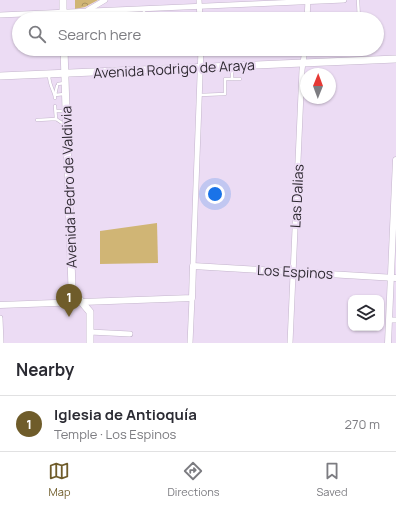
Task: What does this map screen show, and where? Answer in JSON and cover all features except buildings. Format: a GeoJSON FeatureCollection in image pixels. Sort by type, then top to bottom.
{"type":"FeatureCollection","features":[{"type":"Feature","properties":{"kind":"main road"},"geometry":{"type":"LineString","coordinates":[[63,0],[63,12]]}},
{"type":"Feature","properties":{"kind":"main road","name":"Avenida Pedro de Valdivia"},"geometry":{"type":"LineString","coordinates":[[64,56],[65,74],[60,84],[65,94],[67,127],[72,290],[90,313],[90,343]]}},
{"type":"Feature","properties":{"kind":"main road","name":"Avenida Rodrigo de Araya"},"geometry":{"type":"LineString","coordinates":[[0,76],[396,59]]}},
{"type":"Feature","properties":{"kind":"street"},"geometry":{"type":"LineString","coordinates":[[79,12],[92,8],[106,0]]}},
{"type":"Feature","properties":{"kind":"street"},"geometry":{"type":"LineString","coordinates":[[199,0],[199,12]]}},
{"type":"Feature","properties":{"kind":"street"},"geometry":{"type":"LineString","coordinates":[[79,12],[344,0]]}},
{"type":"Feature","properties":{"kind":"street"},"geometry":{"type":"LineString","coordinates":[[307,12],[308,1]]}},
{"type":"Feature","properties":{"kind":"street"},"geometry":{"type":"LineString","coordinates":[[0,15],[12,15]]}},
{"type":"Feature","properties":{"kind":"street"},"geometry":{"type":"LineString","coordinates":[[190,343],[201,56]]}},
{"type":"Feature","properties":{"kind":"street","name":"Las Dalias"},"geometry":{"type":"LineString","coordinates":[[290,343],[304,56]]}},
{"type":"Feature","properties":{"kind":"street"},"geometry":{"type":"LineString","coordinates":[[388,343],[393,278],[396,160]]}},
{"type":"Feature","properties":{"kind":"street","name":"Los Espinos"},"geometry":{"type":"LineString","coordinates":[[193,266],[393,278]]}},
{"type":"Feature","properties":{"kind":"street"},"geometry":{"type":"LineString","coordinates":[[0,305],[192,298]]}},
{"type":"Feature","properties":{"kind":"street"},"geometry":{"type":"LineString","coordinates":[[0,318],[1,343]]}},
{"type":"Feature","properties":{"kind":"street"},"geometry":{"type":"LineString","coordinates":[[389,320],[396,320]]}},
{"type":"Feature","properties":{"kind":"street"},"geometry":{"type":"LineString","coordinates":[[90,332],[130,334]]}},
{"type":"Feature","properties":{"kind":"lane"},"geometry":{"type":"LineString","coordinates":[[358,0],[359,12]]}},
{"type":"Feature","properties":{"kind":"lane"},"geometry":{"type":"LineString","coordinates":[[232,66],[232,79]]}},
{"type":"Feature","properties":{"kind":"lane"},"geometry":{"type":"LineString","coordinates":[[48,74],[55,96]]}},
{"type":"Feature","properties":{"kind":"lane"},"geometry":{"type":"LineString","coordinates":[[200,95],[225,94],[225,79],[240,79]]}},
{"type":"Feature","properties":{"kind":"lane"},"geometry":{"type":"LineString","coordinates":[[55,96],[60,84]]}},
{"type":"Feature","properties":{"kind":"lane"},"geometry":{"type":"LineString","coordinates":[[55,96],[65,94]]}},
{"type":"Feature","properties":{"kind":"lane"},"geometry":{"type":"LineString","coordinates":[[56,106],[56,119]]}},
{"type":"Feature","properties":{"kind":"lane"},"geometry":{"type":"LineString","coordinates":[[56,111],[66,111]]}},
{"type":"Feature","properties":{"kind":"lane"},"geometry":{"type":"LineString","coordinates":[[37,120],[56,119],[67,127]]}},
{"type":"Feature","properties":{"kind":"green space"},"geometry":{"type":"Polygon","coordinates":[[[75,0],[98,0],[85,7],[75,9],[75,0]]]}},
{"type":"Feature","properties":{"kind":"green space"},"geometry":{"type":"Polygon","coordinates":[[[157,223],[158,263],[100,264],[100,231],[157,223]]]}},
{"type":"Feature","properties":{"kind":"place","name":"Iglesia de Antioquía"},"geometry":{"type":"Point","coordinates":[69,317]}}]}
